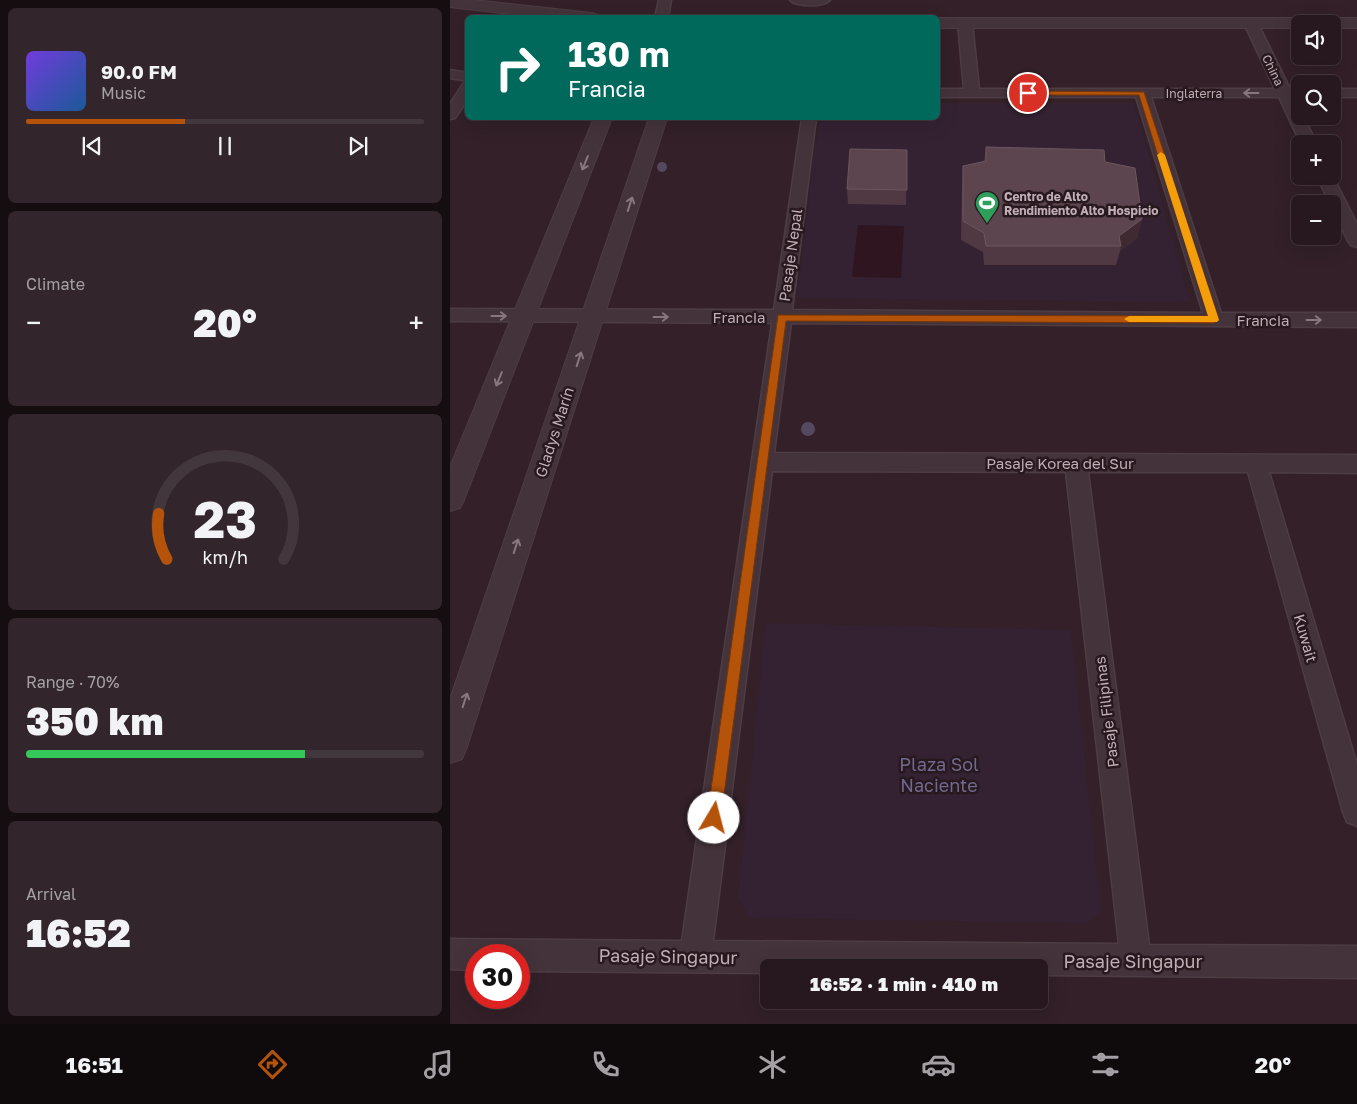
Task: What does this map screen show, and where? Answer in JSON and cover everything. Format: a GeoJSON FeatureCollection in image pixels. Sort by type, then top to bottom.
{"type":"FeatureCollection","features":[{"type":"Feature","properties":{"kind":"street"},"geometry":{"type":"LineString","coordinates":[[662,15],[665,0]]}},
{"type":"Feature","properties":{"kind":"street"},"geometry":{"type":"LineString","coordinates":[[796,0],[824,0]]}},
{"type":"Feature","properties":{"kind":"street"},"geometry":{"type":"LineString","coordinates":[[450,2],[565,15]]}},
{"type":"Feature","properties":{"kind":"street"},"geometry":{"type":"LineString","coordinates":[[940,23],[1357,23]]}},
{"type":"Feature","properties":{"kind":"street"},"geometry":{"type":"LineString","coordinates":[[965,23],[972,93]]}},
{"type":"Feature","properties":{"kind":"street","name":"China"},"geometry":{"type":"LineString","coordinates":[[1251,23],[1305,135]]}},
{"type":"Feature","properties":{"kind":"street"},"geometry":{"type":"LineString","coordinates":[[450,74],[465,76]]}},
{"type":"Feature","properties":{"kind":"street"},"geometry":{"type":"LineString","coordinates":[[450,115],[465,92]]}},
{"type":"Feature","properties":{"kind":"street","name":"Inglaterra"},"geometry":{"type":"LineString","coordinates":[[940,93],[1291,93]]}},
{"type":"Feature","properties":{"kind":"street"},"geometry":{"type":"LineString","coordinates":[[1142,93],[1214,320]]}},
{"type":"Feature","properties":{"kind":"street"},"geometry":{"type":"LineString","coordinates":[[1341,93],[1357,93]]}},
{"type":"Feature","properties":{"kind":"street"},"geometry":{"type":"LineString","coordinates":[[450,500],[458,459],[524,316],[602,120]]}},
{"type":"Feature","properties":{"kind":"street","name":"Gladys Marín"},"geometry":{"type":"LineString","coordinates":[[450,747],[657,120]]}},
{"type":"Feature","properties":{"kind":"street","name":"Pasaje Nepal"},"geometry":{"type":"LineString","coordinates":[[695,957],[809,120]]}},
{"type":"Feature","properties":{"kind":"street"},"geometry":{"type":"LineString","coordinates":[[1329,185],[1357,241]]}},
{"type":"Feature","properties":{"kind":"street","name":"Francia"},"geometry":{"type":"LineString","coordinates":[[450,316],[1357,320]]}},
{"type":"Feature","properties":{"kind":"street","name":"Pasaje Korea del Sur"},"geometry":{"type":"LineString","coordinates":[[762,462],[1357,464]]}},
{"type":"Feature","properties":{"kind":"street","name":"Pasaje Filipinas"},"geometry":{"type":"LineString","coordinates":[[1076,463],[1136,960]]}},
{"type":"Feature","properties":{"kind":"street","name":"Kuwait"},"geometry":{"type":"LineString","coordinates":[[1256,464],[1357,812]]}},
{"type":"Feature","properties":{"kind":"street","name":"Pasaje Singapur"},"geometry":{"type":"LineString","coordinates":[[450,954],[465,954]]}},
{"type":"Feature","properties":{"kind":"street","name":"Pasaje Singapur"},"geometry":{"type":"LineString","coordinates":[[530,955],[1357,962]]}},
{"type":"Feature","properties":{"kind":"green space","name":"Centro de Alto Rendimiento Alto Hospicio"},"geometry":{"type":"Polygon","coordinates":[[[940,103],[1134,103],[1190,302],[797,298],[820,120],[940,120],[940,103]]]}},
{"type":"Feature","properties":{"kind":"green space","name":"Plaza Sol Naciente"},"geometry":{"type":"Polygon","coordinates":[[[766,623],[1071,630],[1101,912],[1087,923],[750,918],[738,899],[766,623]]]}},
{"type":"Feature","properties":{"kind":"shaded area"},"geometry":{"type":"Polygon","coordinates":[[[858,225],[904,226],[901,278],[852,277],[858,225]]]}},
{"type":"Feature","properties":{"kind":"building"},"geometry":{"type":"Polygon","coordinates":[[[986,147],[1104,150],[1105,162],[1135,168],[1142,219],[1119,236],[1121,246],[986,246],[984,233],[963,221],[963,166],[986,161],[986,147]]]}},
{"type":"Feature","properties":{"kind":"building"},"geometry":{"type":"Polygon","coordinates":[[[850,149],[907,150],[907,190],[847,189],[850,149]]]}},
{"type":"Feature","properties":{"kind":"slow traffic"},"geometry":{"type":"LineString","coordinates":[[1129,319],[1214,320],[1161,155]]}},
{"type":"Feature","properties":{"kind":"place","name":"Centro de Alto Rendimiento Alto Hospicio"},"geometry":{"type":"Point","coordinates":[987,224]}},
{"type":"Feature","properties":{"kind":"route"},"geometry":{"type":"LineString","coordinates":[[714,818],[782,317],[1214,320],[1142,93],[1028,93]]}}]}
